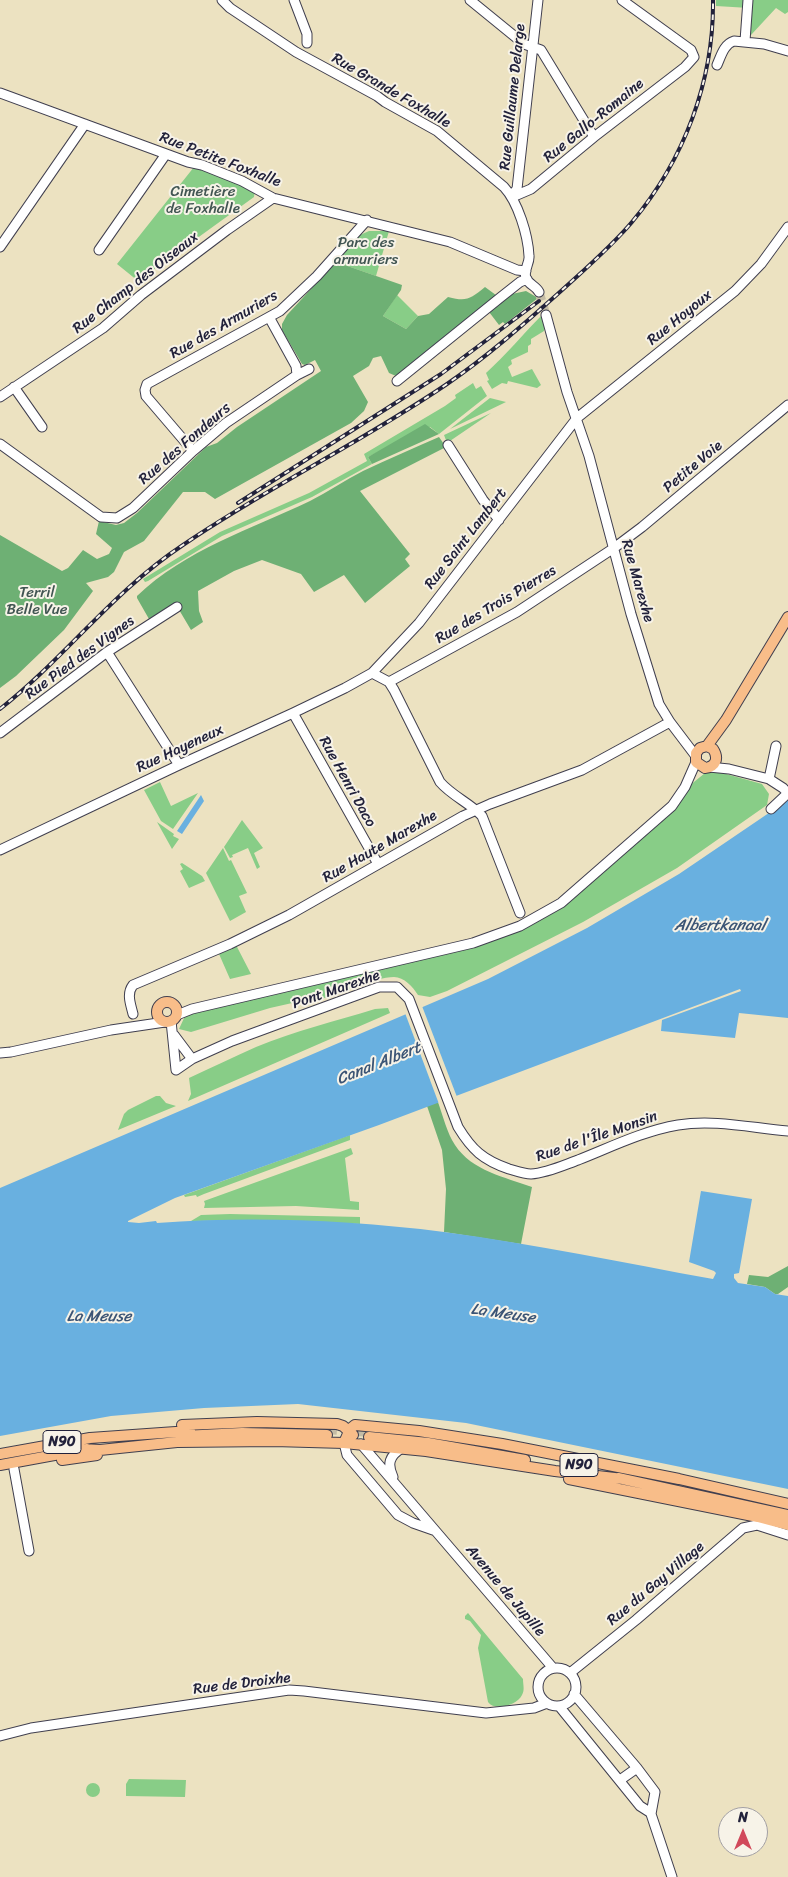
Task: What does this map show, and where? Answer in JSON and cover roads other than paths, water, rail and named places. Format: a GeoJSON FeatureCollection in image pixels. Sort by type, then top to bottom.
{"type":"FeatureCollection","features":[{"type":"Feature","properties":{"kind":"main road"},"geometry":{"type":"LineString","coordinates":[[700,753],[715,752],[713,763],[701,767],[700,753],[726,720],[788,617]]}},
{"type":"Feature","properties":{"kind":"main road"},"geometry":{"type":"LineString","coordinates":[[124,1434],[172,1426],[240,1422],[337,1424],[343,1426],[348,1432],[402,1448],[505,1464],[623,1479]]}},
{"type":"Feature","properties":{"kind":"main road","name":"N90"},"geometry":{"type":"LineString","coordinates":[[348,1432],[355,1425],[442,1434],[502,1444],[788,1504]]}},
{"type":"Feature","properties":{"kind":"main road","name":"N90"},"geometry":{"type":"LineString","coordinates":[[0,1454],[62,1442],[124,1434],[240,1428],[327,1432],[198,1435],[152,1439],[82,1449],[0,1465]]}},
{"type":"Feature","properties":{"kind":"main road"},"geometry":{"type":"LineString","coordinates":[[344,1443],[348,1432]]}},
{"type":"Feature","properties":{"kind":"main road"},"geometry":{"type":"LineString","coordinates":[[82,1449],[100,1450],[177,1442],[274,1441],[344,1443],[366,1438]]}},
{"type":"Feature","properties":{"kind":"main road","name":"N90"},"geometry":{"type":"LineString","coordinates":[[366,1438],[461,1448],[623,1479],[788,1515]]}},
{"type":"Feature","properties":{"kind":"main road","name":"N90"},"geometry":{"type":"LineString","coordinates":[[366,1438],[436,1439],[652,1478],[788,1508]]}},
{"type":"Feature","properties":{"kind":"main road"},"geometry":{"type":"LineString","coordinates":[[0,1472],[91,1455],[202,1443]]}},
{"type":"Feature","properties":{"kind":"main road","name":"N90"},"geometry":{"type":"LineString","coordinates":[[505,1464],[546,1475],[758,1517],[788,1525]]}},
{"type":"Feature","properties":{"kind":"main road","name":"N90"},"geometry":{"type":"LineString","coordinates":[[723,1489],[742,1490],[788,1498]]}},
{"type":"Feature","properties":{"kind":"street","name":"Rue Grande Foxhalle"},"geometry":{"type":"LineString","coordinates":[[222,0],[230,8],[296,52],[437,131],[504,187],[512,195],[525,235],[529,257],[523,274]]}},
{"type":"Feature","properties":{"kind":"street"},"geometry":{"type":"LineString","coordinates":[[294,0],[307,34],[307,43]]}},
{"type":"Feature","properties":{"kind":"street"},"geometry":{"type":"LineString","coordinates":[[470,0],[524,44],[541,50],[594,137]]}},
{"type":"Feature","properties":{"kind":"street","name":"Rue Guillaume Delarge"},"geometry":{"type":"LineString","coordinates":[[512,195],[517,189],[538,0]]}},
{"type":"Feature","properties":{"kind":"street","name":"Rue Gallo-Romaine"},"geometry":{"type":"LineString","coordinates":[[512,195],[517,195],[531,189],[694,58],[691,50],[622,0]]}},
{"type":"Feature","properties":{"kind":"street"},"geometry":{"type":"LineString","coordinates":[[744,41],[748,0]]}},
{"type":"Feature","properties":{"kind":"street"},"geometry":{"type":"LineString","coordinates":[[717,65],[729,42],[744,41],[764,44],[788,51]]}},
{"type":"Feature","properties":{"kind":"street","name":"Rue Petite Foxhalle"},"geometry":{"type":"LineString","coordinates":[[0,93],[242,181],[273,198],[450,242],[523,274],[537,289]]}},
{"type":"Feature","properties":{"kind":"street"},"geometry":{"type":"LineString","coordinates":[[0,247],[85,124]]}},
{"type":"Feature","properties":{"kind":"street"},"geometry":{"type":"LineString","coordinates":[[99,250],[166,154]]}},
{"type":"Feature","properties":{"kind":"street","name":"Rue Champ des Oiseaux"},"geometry":{"type":"LineString","coordinates":[[0,397],[103,328],[141,296],[227,230],[273,198]]}},
{"type":"Feature","properties":{"kind":"street","name":"Rue des Armuriers"},"geometry":{"type":"LineString","coordinates":[[193,451],[146,396],[147,384],[270,317],[290,302],[355,235],[367,220]]}},
{"type":"Feature","properties":{"kind":"street","name":"Rue Hoyoux"},"geometry":{"type":"LineString","coordinates":[[577,418],[735,291],[761,264],[787,231]]}},
{"type":"Feature","properties":{"kind":"street"},"geometry":{"type":"LineString","coordinates":[[397,381],[520,282],[523,274]]}},
{"type":"Feature","properties":{"kind":"street","name":"Rue Marexhe"},"geometry":{"type":"LineString","coordinates":[[546,315],[658,704],[670,722],[688,743],[700,753]]}},
{"type":"Feature","properties":{"kind":"street"},"geometry":{"type":"LineString","coordinates":[[270,317],[296,366],[297,375]]}},
{"type":"Feature","properties":{"kind":"street","name":"Rue des Fondeurs"},"geometry":{"type":"LineString","coordinates":[[0,444],[101,517],[117,518],[133,508],[193,451],[226,424],[297,375],[309,369]]}},
{"type":"Feature","properties":{"kind":"street"},"geometry":{"type":"LineString","coordinates":[[14,387],[42,428]]}},
{"type":"Feature","properties":{"kind":"street","name":"Petite Voie"},"geometry":{"type":"LineString","coordinates":[[614,548],[788,406]]}},
{"type":"Feature","properties":{"kind":"street","name":"Rue Saint Lambert"},"geometry":{"type":"LineString","coordinates":[[372,673],[419,623],[577,418]]}},
{"type":"Feature","properties":{"kind":"street"},"geometry":{"type":"LineString","coordinates":[[448,445],[483,500],[499,520]]}},
{"type":"Feature","properties":{"kind":"street","name":"Rue des Trois Pierres"},"geometry":{"type":"LineString","coordinates":[[390,682],[517,612],[614,548]]}},
{"type":"Feature","properties":{"kind":"street","name":"Rue Pied des Vignes"},"geometry":{"type":"LineString","coordinates":[[0,734],[108,652],[177,607]]}},
{"type":"Feature","properties":{"kind":"street"},"geometry":{"type":"LineString","coordinates":[[108,652],[179,764]]}},
{"type":"Feature","properties":{"kind":"street"},"geometry":{"type":"LineString","coordinates":[[372,673],[390,682],[440,782],[482,816],[520,913]]}},
{"type":"Feature","properties":{"kind":"street","name":"Rue Hayeneux"},"geometry":{"type":"LineString","coordinates":[[0,850],[179,764],[346,688],[372,673]]}},
{"type":"Feature","properties":{"kind":"street","name":"Rue Henri Daco"},"geometry":{"type":"LineString","coordinates":[[293,713],[378,864]]}},
{"type":"Feature","properties":{"kind":"street","name":"Rue Haute Marexhe"},"geometry":{"type":"LineString","coordinates":[[133,1014],[129,996],[129,990],[132,985],[230,944],[476,810],[582,770],[670,722]]}},
{"type":"Feature","properties":{"kind":"street"},"geometry":{"type":"LineString","coordinates":[[769,779],[776,746]]}},
{"type":"Feature","properties":{"kind":"street"},"geometry":{"type":"LineString","coordinates":[[0,1053],[111,1030],[171,1020],[192,1009],[473,943],[527,923],[561,903],[672,806],[685,787],[700,753]]}},
{"type":"Feature","properties":{"kind":"street"},"geometry":{"type":"LineString","coordinates":[[713,763],[769,779],[784,788],[788,793],[771,809]]}},
{"type":"Feature","properties":{"kind":"street","name":"Pont Marexhe"},"geometry":{"type":"LineString","coordinates":[[174,1035],[176,1070],[192,1059],[232,1042],[379,987],[397,987],[404,992],[410,1002],[449,1103]]}},
{"type":"Feature","properties":{"kind":"street"},"geometry":{"type":"LineString","coordinates":[[171,1020],[174,1035],[192,1059]]}},
{"type":"Feature","properties":{"kind":"street","name":"Rue de l'Île Monsin"},"geometry":{"type":"LineString","coordinates":[[449,1103],[458,1127],[480,1156],[492,1164],[531,1174],[555,1169],[654,1130],[681,1125],[708,1123],[788,1131]]}},
{"type":"Feature","properties":{"kind":"street","name":"Avenue de Jupille"},"geometry":{"type":"LineString","coordinates":[[366,1438],[397,1484],[553,1668]]}},
{"type":"Feature","properties":{"kind":"street"},"geometry":{"type":"LineString","coordinates":[[344,1443],[347,1455],[398,1515],[413,1523],[436,1531]]}},
{"type":"Feature","properties":{"kind":"street","name":"Avenue de Jupille"},"geometry":{"type":"LineString","coordinates":[[397,1484],[388,1464],[392,1456],[402,1448]]}},
{"type":"Feature","properties":{"kind":"street"},"geometry":{"type":"LineString","coordinates":[[14,1468],[29,1551]]}},
{"type":"Feature","properties":{"kind":"street","name":"Rue du Gay Village"},"geometry":{"type":"LineString","coordinates":[[570,1673],[636,1620],[727,1541],[748,1526],[763,1526],[788,1535]]}},
{"type":"Feature","properties":{"kind":"street"},"geometry":{"type":"LineString","coordinates":[[559,1706],[568,1702],[574,1694],[575,1683],[570,1673],[559,1668],[553,1668],[543,1673],[538,1683],[539,1695],[547,1703],[559,1706],[640,1806],[651,1813]]}},
{"type":"Feature","properties":{"kind":"street","name":"Rue de Droixhe"},"geometry":{"type":"LineString","coordinates":[[0,1736],[31,1728],[289,1690],[486,1713],[534,1708],[547,1703]]}},
{"type":"Feature","properties":{"kind":"street"},"geometry":{"type":"LineString","coordinates":[[574,1694],[638,1768],[655,1792],[651,1813],[672,1877]]}},
{"type":"Feature","properties":{"kind":"street"},"geometry":{"type":"LineString","coordinates":[[620,1780],[638,1768]]}},
{"type":"Feature","properties":{"kind":"water"},"geometry":{"type":"Polygon","coordinates":[[[201,795],[204,801],[182,834],[177,831],[201,795]]]}},
{"type":"Feature","properties":{"kind":"water","name":"La Meuse"},"geometry":{"type":"Polygon","coordinates":[[[788,800],[788,1018],[739,1013],[735,1038],[661,1031],[662,1020],[741,991],[740,989],[379,1125],[175,1198],[128,1222],[301,1220],[409,1228],[512,1242],[713,1279],[716,1273],[714,1271],[689,1262],[701,1191],[752,1199],[739,1273],[734,1274],[734,1278],[738,1283],[765,1287],[775,1294],[788,1296],[788,1489],[466,1423],[298,1404],[204,1408],[111,1416],[0,1436],[0,1188],[488,979],[587,928],[679,874],[788,800]]]}},
{"type":"Feature","properties":{"kind":"tunnel"},"geometry":{"type":"LineString","coordinates":[[539,292],[546,315]]}},
{"type":"Feature","properties":{"kind":"tunnel"},"geometry":{"type":"LineString","coordinates":[[327,1429],[369,1432]]}},
{"type":"Feature","properties":{"kind":"railway"},"geometry":{"type":"LineString","coordinates":[[0,709],[24,689],[111,604],[157,563],[215,524],[382,425],[447,384],[506,339],[607,249],[632,222],[650,198],[667,173],[681,146],[702,89],[712,30],[713,0]]}},
{"type":"Feature","properties":{"kind":"railway"},"geometry":{"type":"LineString","coordinates":[[238,503],[441,374],[539,301]]}},
{"type":"Feature","properties":{"kind":"park label","name":"Cimetière de Foxhalle"},"geometry":{"type":"Point","coordinates":[203,200]}},
{"type":"Feature","properties":{"kind":"park label","name":"Parc des armuriers"},"geometry":{"type":"Point","coordinates":[366,252]}},
{"type":"Feature","properties":{"kind":"park label","name":"Terril Belle Vue"},"geometry":{"type":"Point","coordinates":[37,602]}},
{"type":"Feature","properties":{"kind":"water label","name":"Albertkanaal"},"geometry":{"type":"Point","coordinates":[720,926]}},
{"type":"Feature","properties":{"kind":"water label","name":"Canal Albert"},"geometry":{"type":"Point","coordinates":[379,1064]}}]}
